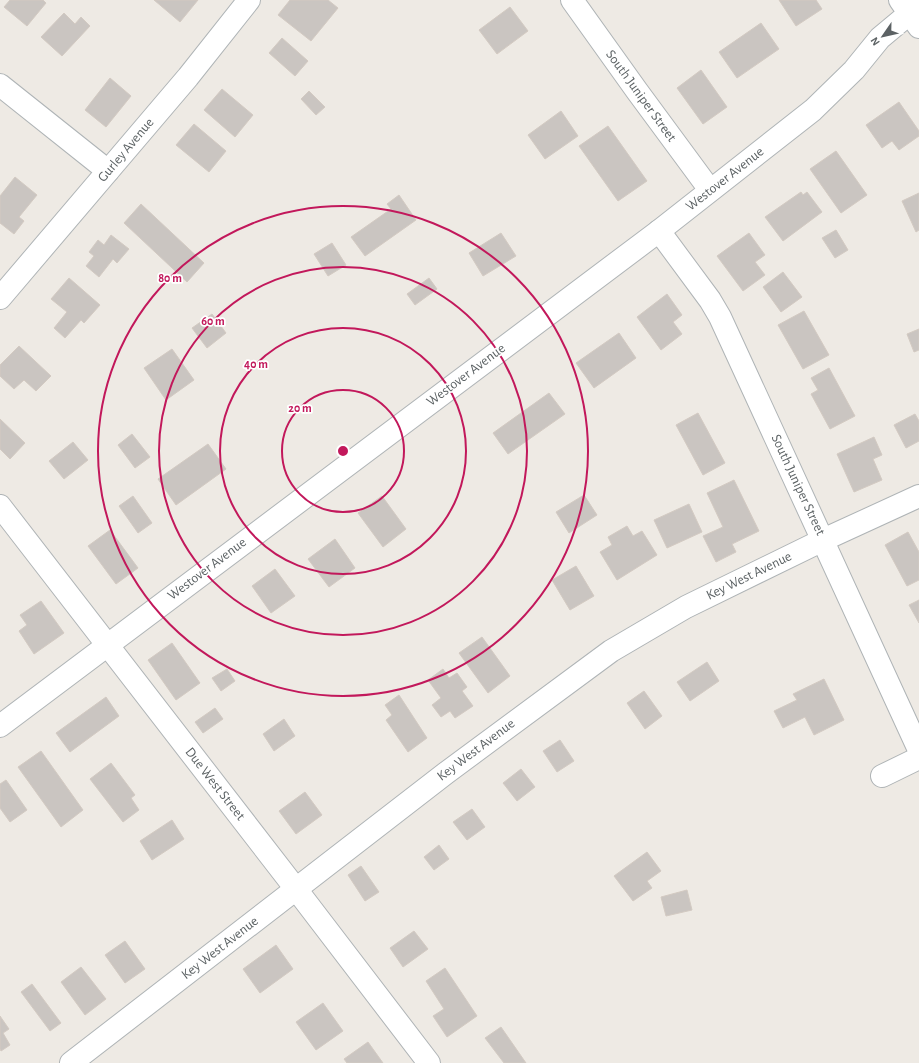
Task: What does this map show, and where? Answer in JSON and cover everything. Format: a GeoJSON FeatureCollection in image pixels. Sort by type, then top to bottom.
{"type":"FeatureCollection","features":[{"type":"Feature","properties":{"kind":"street","name":"Gurley Avenue"},"geometry":{"type":"LineString","coordinates":[[0,298],[188,77],[250,0]]}},
{"type":"Feature","properties":{"kind":"street","name":"South Juniper Street"},"geometry":{"type":"LineString","coordinates":[[572,0],[636,91],[710,190]]}},
{"type":"Feature","properties":{"kind":"street","name":"Westover Avenue"},"geometry":{"type":"LineString","coordinates":[[0,726],[659,230],[813,110],[854,70],[880,38],[912,12]]}},
{"type":"Feature","properties":{"kind":"street"},"geometry":{"type":"LineString","coordinates":[[0,85],[108,172]]}},
{"type":"Feature","properties":{"kind":"street","name":"South Juniper Street"},"geometry":{"type":"LineString","coordinates":[[659,230],[710,300],[720,317],[919,750]]}},
{"type":"Feature","properties":{"kind":"street","name":"Key West Avenue"},"geometry":{"type":"LineString","coordinates":[[71,1063],[446,773],[611,651],[686,607],[823,540],[919,496]]}},
{"type":"Feature","properties":{"kind":"street","name":"Due West Street"},"geometry":{"type":"LineString","coordinates":[[0,506],[429,1063]]}},
{"type":"Feature","properties":{"kind":"street"},"geometry":{"type":"LineString","coordinates":[[882,776],[919,758]]}},
{"type":"Feature","properties":{"kind":"building"},"geometry":{"type":"Polygon","coordinates":[[[10,0],[43,0],[46,3],[27,26],[4,7],[10,0]]]}},
{"type":"Feature","properties":{"kind":"building"},"geometry":{"type":"Polygon","coordinates":[[[154,0],[198,0],[180,22],[154,0]]]}},
{"type":"Feature","properties":{"kind":"building"},"geometry":{"type":"Polygon","coordinates":[[[290,0],[328,0],[338,8],[311,41],[278,15],[290,0]]]}},
{"type":"Feature","properties":{"kind":"building"},"geometry":{"type":"Polygon","coordinates":[[[779,0],[816,0],[822,9],[796,26],[779,0]]]}},
{"type":"Feature","properties":{"kind":"building"},"geometry":{"type":"Polygon","coordinates":[[[510,7],[528,31],[497,54],[479,30],[510,7]]]}},
{"type":"Feature","properties":{"kind":"building"},"geometry":{"type":"Polygon","coordinates":[[[64,13],[75,24],[81,17],[90,26],[62,56],[41,37],[64,13]]]}},
{"type":"Feature","properties":{"kind":"building"},"geometry":{"type":"Polygon","coordinates":[[[761,23],[779,49],[737,78],[719,52],[761,23]]]}},
{"type":"Feature","properties":{"kind":"building"},"geometry":{"type":"Polygon","coordinates":[[[282,38],[308,61],[295,76],[269,53],[282,38]]]}},
{"type":"Feature","properties":{"kind":"building"},"geometry":{"type":"Polygon","coordinates":[[[701,70],[727,107],[703,124],[677,88],[701,70]]]}},
{"type":"Feature","properties":{"kind":"building"},"geometry":{"type":"Polygon","coordinates":[[[110,78],[131,96],[106,127],[85,110],[110,78]]]}},
{"type":"Feature","properties":{"kind":"building"},"geometry":{"type":"Polygon","coordinates":[[[222,89],[253,115],[235,137],[204,110],[222,89]]]}},
{"type":"Feature","properties":{"kind":"building"},"geometry":{"type":"Polygon","coordinates":[[[309,91],[325,107],[316,115],[301,99],[309,91]]]}},
{"type":"Feature","properties":{"kind":"building"},"geometry":{"type":"Polygon","coordinates":[[[899,102],[919,131],[919,136],[899,150],[892,141],[882,148],[866,125],[899,102]]]}},
{"type":"Feature","properties":{"kind":"building"},"geometry":{"type":"Polygon","coordinates":[[[561,111],[578,136],[545,159],[528,135],[561,111]]]}},
{"type":"Feature","properties":{"kind":"building"},"geometry":{"type":"Polygon","coordinates":[[[194,124],[226,151],[209,172],[176,145],[194,124]]]}},
{"type":"Feature","properties":{"kind":"building"},"geometry":{"type":"Polygon","coordinates":[[[608,126],[647,181],[618,201],[579,146],[608,126]]]}},
{"type":"Feature","properties":{"kind":"building"},"geometry":{"type":"Polygon","coordinates":[[[836,151],[867,195],[841,213],[810,169],[836,151]]]}},
{"type":"Feature","properties":{"kind":"building"},"geometry":{"type":"Polygon","coordinates":[[[15,177],[37,195],[19,217],[24,221],[14,234],[0,223],[0,196],[15,177]]]}},
{"type":"Feature","properties":{"kind":"building"},"geometry":{"type":"Polygon","coordinates":[[[801,192],[803,195],[807,192],[822,212],[783,241],[765,217],[801,192]]]}},
{"type":"Feature","properties":{"kind":"building"},"geometry":{"type":"Polygon","coordinates":[[[919,193],[919,230],[916,232],[902,201],[919,193]]]}},
{"type":"Feature","properties":{"kind":"building"},"geometry":{"type":"Polygon","coordinates":[[[399,195],[416,220],[365,256],[351,237],[391,209],[387,204],[399,195]]]}},
{"type":"Feature","properties":{"kind":"building"},"geometry":{"type":"Polygon","coordinates":[[[141,204],[204,263],[187,282],[124,223],[141,204]]]}},
{"type":"Feature","properties":{"kind":"building"},"geometry":{"type":"Polygon","coordinates":[[[836,230],[848,250],[835,258],[822,238],[836,230]]]}},
{"type":"Feature","properties":{"kind":"building"},"geometry":{"type":"Polygon","coordinates":[[[501,233],[516,256],[483,276],[469,253],[501,233]]]}},
{"type":"Feature","properties":{"kind":"building"},"geometry":{"type":"Polygon","coordinates":[[[749,233],[765,255],[755,262],[765,275],[743,291],[717,256],[749,233]]]}},
{"type":"Feature","properties":{"kind":"building"},"geometry":{"type":"Polygon","coordinates":[[[111,235],[129,249],[117,263],[113,259],[99,277],[86,266],[94,256],[89,252],[98,240],[104,245],[111,235]]]}},
{"type":"Feature","properties":{"kind":"building"},"geometry":{"type":"Polygon","coordinates":[[[332,243],[346,265],[328,276],[314,254],[332,243]]]}},
{"type":"Feature","properties":{"kind":"building"},"geometry":{"type":"Polygon","coordinates":[[[783,272],[802,297],[781,312],[763,287],[783,272]]]}},
{"type":"Feature","properties":{"kind":"building"},"geometry":{"type":"Polygon","coordinates":[[[69,278],[100,305],[84,323],[81,320],[65,338],[54,328],[67,312],[51,299],[69,278]]]}},
{"type":"Feature","properties":{"kind":"building"},"geometry":{"type":"Polygon","coordinates":[[[429,278],[437,289],[415,305],[407,294],[429,278]]]}},
{"type":"Feature","properties":{"kind":"building"},"geometry":{"type":"Polygon","coordinates":[[[667,294],[682,315],[673,322],[682,334],[661,350],[637,317],[667,294]]]}},
{"type":"Feature","properties":{"kind":"building"},"geometry":{"type":"Polygon","coordinates":[[[804,311],[829,355],[803,369],[778,325],[804,311]]]}},
{"type":"Feature","properties":{"kind":"building"},"geometry":{"type":"Polygon","coordinates":[[[212,314],[226,333],[207,348],[192,328],[212,314]]]}},
{"type":"Feature","properties":{"kind":"building"},"geometry":{"type":"Polygon","coordinates":[[[919,329],[919,350],[914,352],[907,334],[919,329]]]}},
{"type":"Feature","properties":{"kind":"building"},"geometry":{"type":"Polygon","coordinates":[[[619,333],[636,358],[594,388],[576,363],[619,333]]]}},
{"type":"Feature","properties":{"kind":"building"},"geometry":{"type":"Polygon","coordinates":[[[19,346],[51,376],[36,391],[24,380],[14,389],[0,376],[0,365],[19,346]]]}},
{"type":"Feature","properties":{"kind":"building"},"geometry":{"type":"Polygon","coordinates":[[[172,349],[194,380],[166,400],[144,368],[172,349]]]}},
{"type":"Feature","properties":{"kind":"building"},"geometry":{"type":"Polygon","coordinates":[[[829,368],[855,416],[830,429],[811,394],[818,390],[811,378],[829,368]]]}},
{"type":"Feature","properties":{"kind":"building"},"geometry":{"type":"Polygon","coordinates":[[[549,393],[565,414],[508,454],[493,433],[549,393]]]}},
{"type":"Feature","properties":{"kind":"building"},"geometry":{"type":"Polygon","coordinates":[[[698,413],[725,463],[703,475],[676,425],[698,413]]]}},
{"type":"Feature","properties":{"kind":"building"},"geometry":{"type":"Polygon","coordinates":[[[915,414],[919,421],[919,441],[906,448],[894,425],[915,414]]]}},
{"type":"Feature","properties":{"kind":"building"},"geometry":{"type":"Polygon","coordinates":[[[0,419],[25,443],[10,459],[0,449],[0,419]]]}},
{"type":"Feature","properties":{"kind":"building"},"geometry":{"type":"Polygon","coordinates":[[[132,434],[150,457],[135,468],[118,445],[132,434]]]}},
{"type":"Feature","properties":{"kind":"building"},"geometry":{"type":"Polygon","coordinates":[[[874,437],[882,455],[873,459],[882,480],[854,492],[837,454],[874,437]]]}},
{"type":"Feature","properties":{"kind":"building"},"geometry":{"type":"Polygon","coordinates":[[[73,442],[88,460],[64,479],[49,461],[73,442]]]}},
{"type":"Feature","properties":{"kind":"building"},"geometry":{"type":"Polygon","coordinates":[[[208,444],[226,469],[176,505],[158,479],[208,444]]]}},
{"type":"Feature","properties":{"kind":"building"},"geometry":{"type":"Polygon","coordinates":[[[734,480],[759,531],[732,544],[736,552],[716,562],[703,536],[723,527],[707,493],[734,480]]]}},
{"type":"Feature","properties":{"kind":"building"},"geometry":{"type":"Polygon","coordinates":[[[584,495],[597,515],[569,533],[556,512],[584,495]]]}},
{"type":"Feature","properties":{"kind":"building"},"geometry":{"type":"Polygon","coordinates":[[[133,496],[152,523],[138,533],[119,506],[133,496]]]}},
{"type":"Feature","properties":{"kind":"building"},"geometry":{"type":"Polygon","coordinates":[[[382,496],[406,529],[383,547],[358,513],[382,496]]]}},
{"type":"Feature","properties":{"kind":"building"},"geometry":{"type":"Polygon","coordinates":[[[689,504],[702,532],[667,548],[654,520],[689,504]]]}},
{"type":"Feature","properties":{"kind":"building"},"geometry":{"type":"Polygon","coordinates":[[[627,526],[633,536],[642,531],[657,555],[617,580],[600,552],[612,545],[608,537],[627,526]]]}},
{"type":"Feature","properties":{"kind":"building"},"geometry":{"type":"Polygon","coordinates":[[[110,530],[138,568],[116,584],[88,546],[110,530]]]}},
{"type":"Feature","properties":{"kind":"building"},"geometry":{"type":"Polygon","coordinates":[[[908,532],[919,552],[919,580],[907,586],[885,545],[908,532]]]}},
{"type":"Feature","properties":{"kind":"building"},"geometry":{"type":"Polygon","coordinates":[[[335,539],[355,568],[329,587],[308,559],[335,539]]]}},
{"type":"Feature","properties":{"kind":"building"},"geometry":{"type":"Polygon","coordinates":[[[576,566],[594,596],[570,610],[552,580],[576,566]]]}},
{"type":"Feature","properties":{"kind":"building"},"geometry":{"type":"Polygon","coordinates":[[[275,569],[295,596],[271,613],[252,586],[275,569]]]}},
{"type":"Feature","properties":{"kind":"building"},"geometry":{"type":"Polygon","coordinates":[[[919,600],[919,623],[909,605],[919,600]]]}},
{"type":"Feature","properties":{"kind":"building"},"geometry":{"type":"Polygon","coordinates":[[[41,601],[64,633],[34,654],[19,631],[27,625],[20,615],[41,601]]]}},
{"type":"Feature","properties":{"kind":"building"},"geometry":{"type":"Polygon","coordinates":[[[482,637],[510,676],[488,693],[459,653],[482,637]]]}},
{"type":"Feature","properties":{"kind":"building"},"geometry":{"type":"Polygon","coordinates":[[[172,643],[200,683],[176,700],[148,660],[172,643]]]}},
{"type":"Feature","properties":{"kind":"building"},"geometry":{"type":"Polygon","coordinates":[[[707,662],[719,681],[690,701],[677,682],[707,662]]]}},
{"type":"Feature","properties":{"kind":"building"},"geometry":{"type":"Polygon","coordinates":[[[227,669],[235,681],[221,691],[212,678],[227,669]]]}},
{"type":"Feature","properties":{"kind":"building"},"geometry":{"type":"Polygon","coordinates":[[[443,669],[449,678],[457,673],[467,687],[462,691],[473,706],[455,718],[450,711],[441,717],[432,705],[441,698],[428,680],[443,669]]]}},
{"type":"Feature","properties":{"kind":"building"},"geometry":{"type":"Polygon","coordinates":[[[824,679],[844,720],[814,735],[805,717],[783,728],[774,711],[797,700],[793,694],[824,679]]]}},
{"type":"Feature","properties":{"kind":"building"},"geometry":{"type":"Polygon","coordinates":[[[644,691],[662,716],[645,729],[627,703],[644,691]]]}},
{"type":"Feature","properties":{"kind":"building"},"geometry":{"type":"Polygon","coordinates":[[[399,695],[427,738],[408,752],[386,720],[392,715],[385,705],[399,695]]]}},
{"type":"Feature","properties":{"kind":"building"},"geometry":{"type":"Polygon","coordinates":[[[106,697],[119,716],[70,752],[56,733],[106,697]]]}},
{"type":"Feature","properties":{"kind":"building"},"geometry":{"type":"Polygon","coordinates":[[[215,708],[223,719],[203,733],[195,722],[215,708]]]}},
{"type":"Feature","properties":{"kind":"building"},"geometry":{"type":"Polygon","coordinates":[[[284,719],[295,736],[274,751],[263,734],[284,719]]]}},
{"type":"Feature","properties":{"kind":"building"},"geometry":{"type":"Polygon","coordinates":[[[560,740],[574,761],[557,772],[543,751],[560,740]]]}},
{"type":"Feature","properties":{"kind":"building"},"geometry":{"type":"Polygon","coordinates":[[[41,751],[83,810],[61,827],[18,767],[41,751]]]}},
{"type":"Feature","properties":{"kind":"building"},"geometry":{"type":"Polygon","coordinates":[[[111,763],[135,795],[131,798],[139,810],[123,822],[90,779],[111,763]]]}},
{"type":"Feature","properties":{"kind":"building"},"geometry":{"type":"Polygon","coordinates":[[[521,769],[535,787],[517,801],[503,783],[521,769]]]}},
{"type":"Feature","properties":{"kind":"building"},"geometry":{"type":"Polygon","coordinates":[[[6,780],[27,810],[10,822],[0,808],[0,784],[6,780]]]}},
{"type":"Feature","properties":{"kind":"building"},"geometry":{"type":"Polygon","coordinates":[[[305,792],[322,815],[296,834],[279,811],[305,792]]]}},
{"type":"Feature","properties":{"kind":"building"},"geometry":{"type":"Polygon","coordinates":[[[472,809],[485,827],[467,840],[453,822],[472,809]]]}},
{"type":"Feature","properties":{"kind":"building"},"geometry":{"type":"Polygon","coordinates":[[[172,820],[184,839],[152,860],[140,841],[172,820]]]}},
{"type":"Feature","properties":{"kind":"building"},"geometry":{"type":"Polygon","coordinates":[[[439,845],[449,859],[434,870],[424,857],[439,845]]]}},
{"type":"Feature","properties":{"kind":"building"},"geometry":{"type":"Polygon","coordinates":[[[647,852],[661,871],[647,881],[652,888],[633,901],[614,876],[647,852]]]}},
{"type":"Feature","properties":{"kind":"building"},"geometry":{"type":"Polygon","coordinates":[[[361,866],[379,892],[365,901],[348,875],[361,866]]]}},
{"type":"Feature","properties":{"kind":"building"},"geometry":{"type":"Polygon","coordinates":[[[687,890],[692,910],[666,916],[661,897],[687,890]]]}},
{"type":"Feature","properties":{"kind":"building"},"geometry":{"type":"Polygon","coordinates":[[[414,931],[428,949],[403,967],[390,948],[414,931]]]}},
{"type":"Feature","properties":{"kind":"building"},"geometry":{"type":"Polygon","coordinates":[[[125,941],[145,969],[125,983],[105,955],[125,941]]]}},
{"type":"Feature","properties":{"kind":"building"},"geometry":{"type":"Polygon","coordinates":[[[276,945],[293,969],[260,993],[243,969],[276,945]]]}},
{"type":"Feature","properties":{"kind":"building"},"geometry":{"type":"Polygon","coordinates":[[[81,967],[106,999],[85,1015],[61,982],[81,967]]]}},
{"type":"Feature","properties":{"kind":"building"},"geometry":{"type":"Polygon","coordinates":[[[445,968],[477,1016],[447,1037],[433,1016],[444,1009],[426,981],[445,968]]]}},
{"type":"Feature","properties":{"kind":"building"},"geometry":{"type":"Polygon","coordinates":[[[32,984],[61,1023],[50,1031],[21,992],[32,984]]]}},
{"type":"Feature","properties":{"kind":"building"},"geometry":{"type":"Polygon","coordinates":[[[323,1003],[343,1031],[316,1050],[296,1022],[323,1003]]]}},
{"type":"Feature","properties":{"kind":"building"},"geometry":{"type":"Polygon","coordinates":[[[0,1016],[9,1029],[3,1033],[10,1045],[1,1051],[0,1049],[0,1016]]]}},
{"type":"Feature","properties":{"kind":"building"},"geometry":{"type":"Polygon","coordinates":[[[501,1027],[526,1063],[504,1063],[485,1038],[501,1027]]]}},
{"type":"Feature","properties":{"kind":"building"},"geometry":{"type":"Polygon","coordinates":[[[368,1042],[383,1063],[347,1063],[344,1059],[368,1042]]]}}]}
